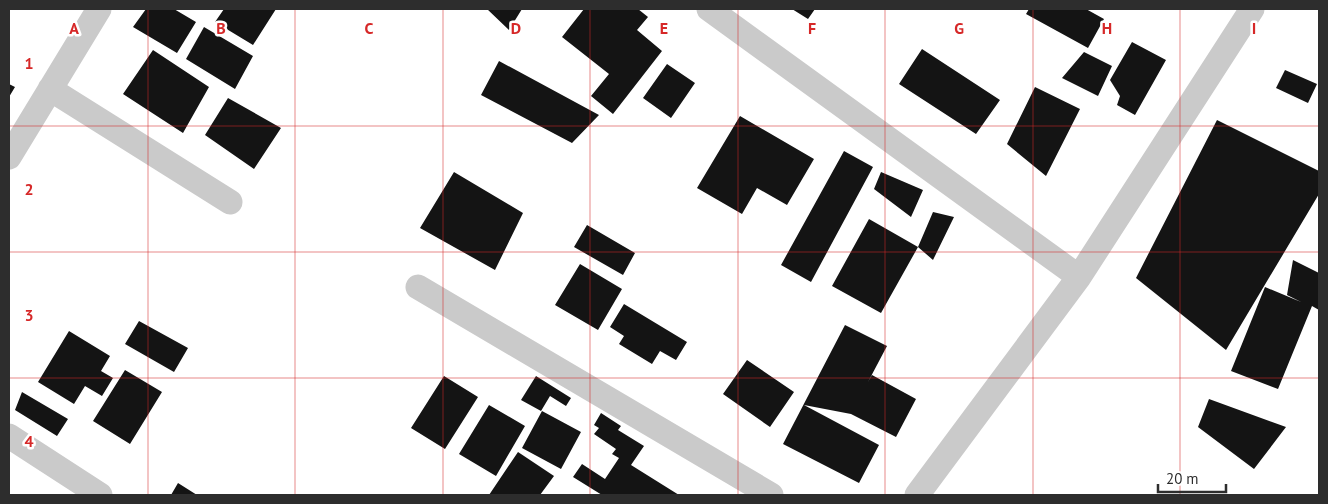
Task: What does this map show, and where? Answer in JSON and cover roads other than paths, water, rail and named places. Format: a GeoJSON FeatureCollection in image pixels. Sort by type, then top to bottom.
{"type":"FeatureCollection","features":[{"type":"Feature","properties":{"kind":"street"},"geometry":{"type":"LineString","coordinates":[[9,157],[99,9]]}},
{"type":"Feature","properties":{"kind":"street"},"geometry":{"type":"LineString","coordinates":[[708,9],[1080,276]]}},
{"type":"Feature","properties":{"kind":"street"},"geometry":{"type":"LineString","coordinates":[[917,495],[1080,276],[1252,9]]}},
{"type":"Feature","properties":{"kind":"street"},"geometry":{"type":"LineString","coordinates":[[50,89],[230,202]]}},
{"type":"Feature","properties":{"kind":"street"},"geometry":{"type":"LineString","coordinates":[[418,287],[771,495]]}},
{"type":"Feature","properties":{"kind":"street"},"geometry":{"type":"LineString","coordinates":[[9,436],[100,495]]}}]}
